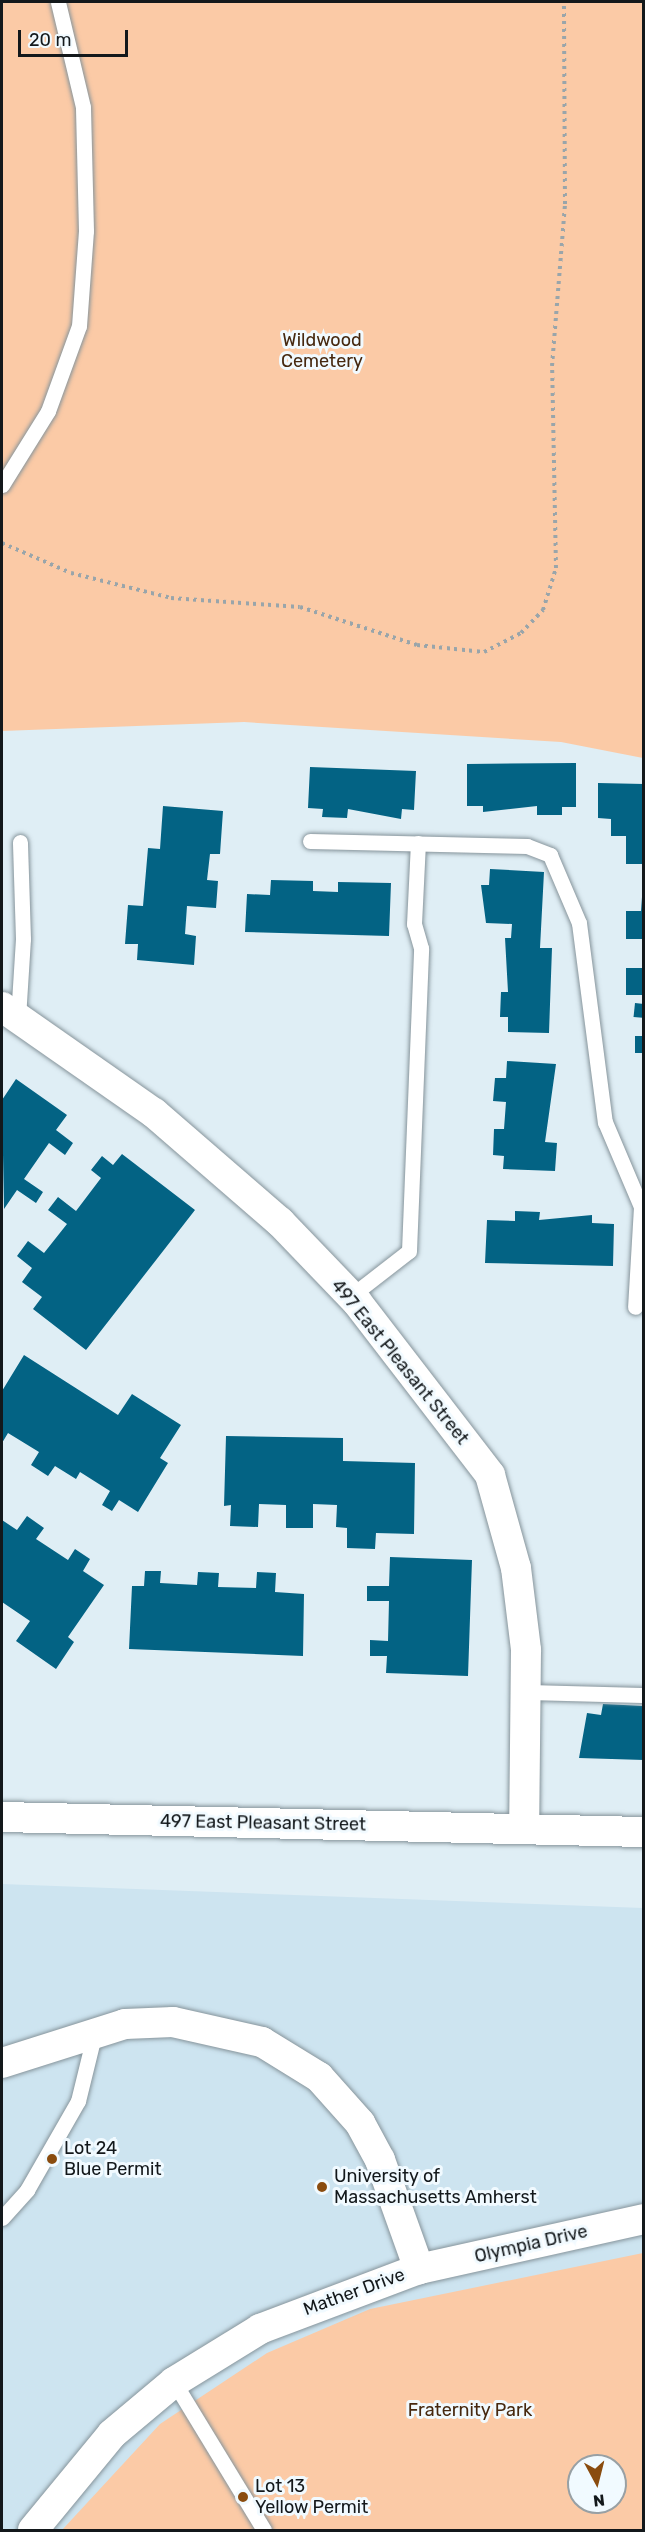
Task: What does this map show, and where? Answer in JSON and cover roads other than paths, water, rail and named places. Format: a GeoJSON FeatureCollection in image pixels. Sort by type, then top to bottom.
{"type":"FeatureCollection","features":[{"type":"Feature","properties":{"kind":"street","name":"497 East Pleasant Street"},"geometry":{"type":"LineString","coordinates":[[10,1013],[154,1113],[214,1162],[351,1296],[490,1475],[516,1568],[526,1692],[524,1828]]}},
{"type":"Feature","properties":{"kind":"street","name":"497 East Pleasant Street"},"geometry":{"type":"LineString","coordinates":[[2,1817],[644,1832]]}},
{"type":"Feature","properties":{"kind":"street","name":"Mather Drive"},"geometry":{"type":"LineString","coordinates":[[2,2063],[125,2024],[173,2022],[229,2032],[262,2042],[319,2077],[360,2123],[380,2160],[419,2269],[260,2329],[174,2382],[112,2433],[33,2530]]}},
{"type":"Feature","properties":{"kind":"street","name":"Olympia Drive"},"geometry":{"type":"LineString","coordinates":[[419,2269],[644,2218]]}},
{"type":"Feature","properties":{"kind":"lane"},"geometry":{"type":"LineString","coordinates":[[2,485],[48,411],[79,326],[86,231],[82,107],[58,2]]}},
{"type":"Feature","properties":{"kind":"lane"},"geometry":{"type":"LineString","coordinates":[[310,841],[527,846],[550,855],[562,873],[579,923],[605,1122],[641,1207],[634,1307]]}},
{"type":"Feature","properties":{"kind":"lane"},"geometry":{"type":"LineString","coordinates":[[10,1013],[23,939],[20,842]]}},
{"type":"Feature","properties":{"kind":"lane"},"geometry":{"type":"LineString","coordinates":[[351,1296],[409,1251],[421,948],[414,924],[418,843]]}},
{"type":"Feature","properties":{"kind":"lane"},"geometry":{"type":"LineString","coordinates":[[526,1692],[644,1695]]}},
{"type":"Feature","properties":{"kind":"lane"},"geometry":{"type":"LineString","coordinates":[[2,2218],[27,2190],[78,2101],[94,2032]]}},
{"type":"Feature","properties":{"kind":"lane"},"geometry":{"type":"LineString","coordinates":[[174,2382],[264,2530]]}},
{"type":"Feature","properties":{"kind":"place","name":"Lot 24 Blue Permit"},"geometry":{"type":"Point","coordinates":[52,2159]}},
{"type":"Feature","properties":{"kind":"place","name":"University of Massachusetts Amherst"},"geometry":{"type":"Point","coordinates":[322,2187]}},
{"type":"Feature","properties":{"kind":"place","name":"Lot 13 Yellow Permit"},"geometry":{"type":"Point","coordinates":[243,2497]}},
{"type":"Feature","properties":{"kind":"park label","name":"Wildwood Cemetery"},"geometry":{"type":"Point","coordinates":[322,351]}},
{"type":"Feature","properties":{"kind":"park label","name":"Fraternity Park"},"geometry":{"type":"Point","coordinates":[470,2410]}}]}
